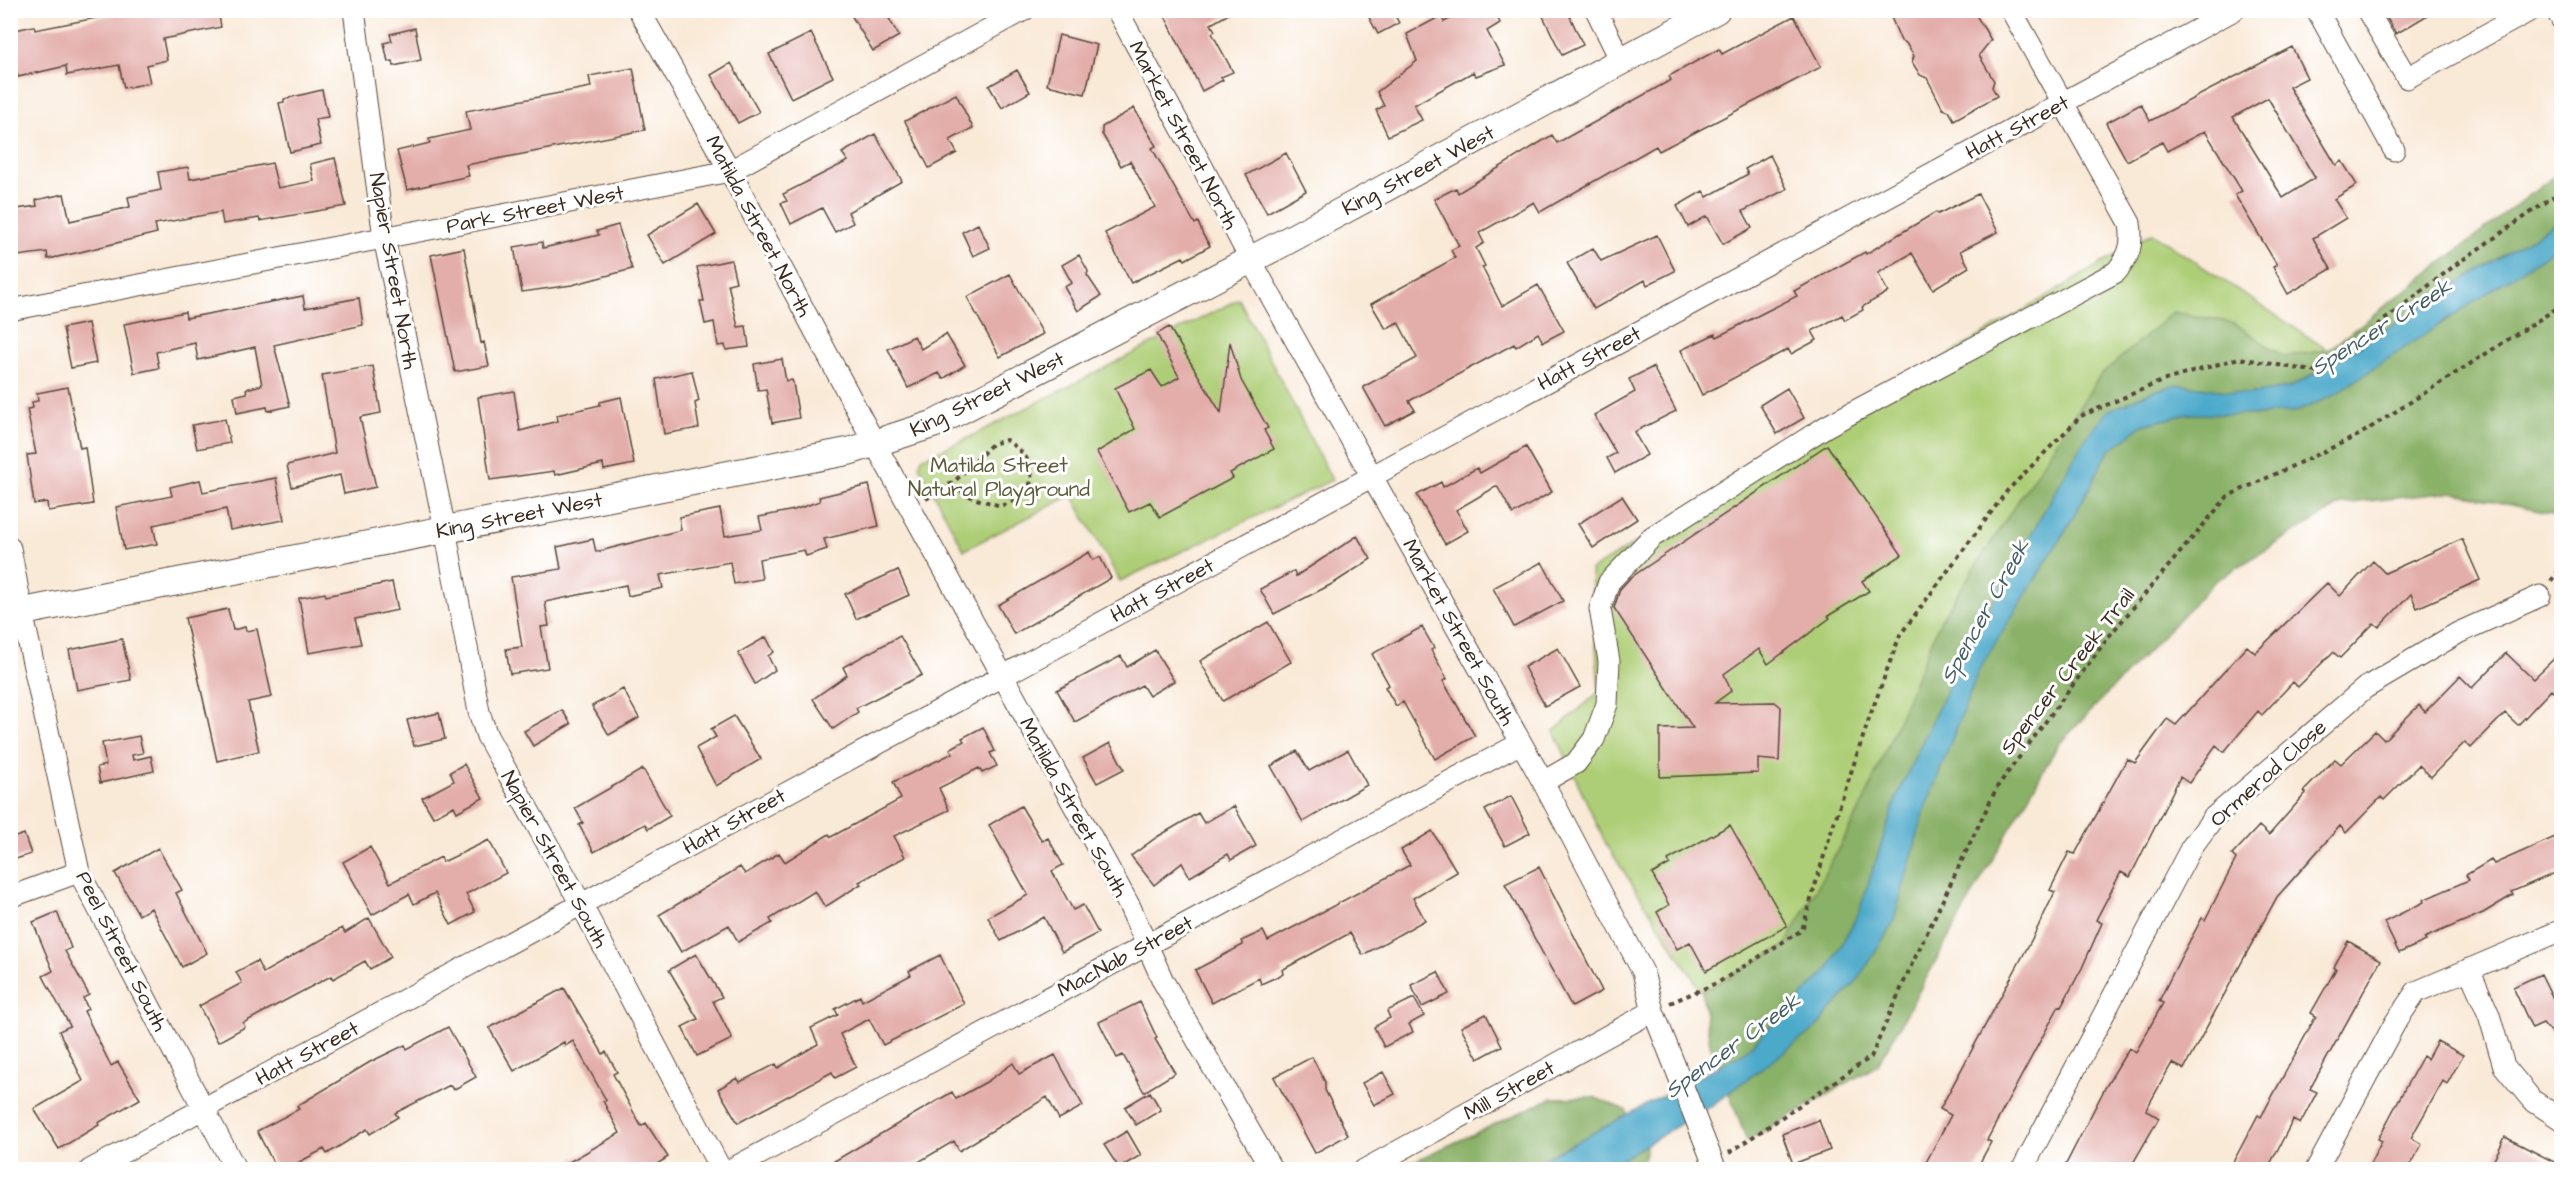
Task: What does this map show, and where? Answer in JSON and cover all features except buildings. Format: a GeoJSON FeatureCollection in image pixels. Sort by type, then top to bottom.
{"type":"FeatureCollection","features":[{"type":"Feature","properties":{"kind":"main road","name":"King Street West"},"geometry":{"type":"LineString","coordinates":[[16,613],[850,452],[934,424],[1250,259],[1716,10]]}},
{"type":"Feature","properties":{"kind":"street","name":"Napier Street North"},"geometry":{"type":"LineString","coordinates":[[354,10],[384,238],[444,529]]}},
{"type":"Feature","properties":{"kind":"street","name":"Matilda Street North"},"geometry":{"type":"LineString","coordinates":[[639,10],[730,171],[875,444]]}},
{"type":"Feature","properties":{"kind":"street","name":"Park Street West"},"geometry":{"type":"LineString","coordinates":[[10,310],[730,171],[1024,10]]}},
{"type":"Feature","properties":{"kind":"street","name":"Market Street North"},"geometry":{"type":"LineString","coordinates":[[1117,10],[1250,259]]}},
{"type":"Feature","properties":{"kind":"street"},"geometry":{"type":"LineString","coordinates":[[1596,10],[1621,61]]}},
{"type":"Feature","properties":{"kind":"street"},"geometry":{"type":"LineString","coordinates":[[1543,782],[1576,763],[1594,739],[1607,704],[1609,661],[1600,609],[1609,582],[1652,537],[1827,426],[2116,272],[2127,260],[2132,242],[2130,223],[2011,10]]}},
{"type":"Feature","properties":{"kind":"street","name":"Hatt Street"},"geometry":{"type":"LineString","coordinates":[[90,1170],[2234,10]]}},
{"type":"Feature","properties":{"kind":"street"},"geometry":{"type":"LineString","coordinates":[[2317,10],[2394,150]]}},
{"type":"Feature","properties":{"kind":"street"},"geometry":{"type":"LineString","coordinates":[[2367,10],[2407,78],[2531,10]]}},
{"type":"Feature","properties":{"kind":"street"},"geometry":{"type":"LineString","coordinates":[[2556,10],[2562,20]]}},
{"type":"Feature","properties":{"kind":"street","name":"Market Street South"},"geometry":{"type":"LineString","coordinates":[[1250,259],[1543,782],[1643,972],[1653,1011],[1679,1070],[1715,1166]]}},
{"type":"Feature","properties":{"kind":"street","name":"Matilda Street South"},"geometry":{"type":"LineString","coordinates":[[875,444],[1130,907],[1163,981],[1272,1170]]}},
{"type":"Feature","properties":{"kind":"street","name":"Napier Street South"},"geometry":{"type":"LineString","coordinates":[[444,529],[479,712],[487,736],[581,904],[721,1170]]}},
{"type":"Feature","properties":{"kind":"street","name":"Peel Street South"},"geometry":{"type":"LineString","coordinates":[[10,548],[16,613],[79,872],[236,1170]]}},
{"type":"Feature","properties":{"kind":"street","name":"Ormerod Close"},"geometry":{"type":"LineString","coordinates":[[2022,1170],[2191,848],[2214,817],[2365,688],[2458,633],[2540,596]]}},
{"type":"Feature","properties":{"kind":"street","name":"MacNab Street"},"geometry":{"type":"LineString","coordinates":[[730,1170],[1521,743]]}},
{"type":"Feature","properties":{"kind":"street"},"geometry":{"type":"LineString","coordinates":[[10,897],[79,872]]}},
{"type":"Feature","properties":{"kind":"street"},"geometry":{"type":"LineString","coordinates":[[2316,1170],[2395,1023],[2416,992],[2562,930]]}},
{"type":"Feature","properties":{"kind":"street"},"geometry":{"type":"LineString","coordinates":[[2469,969],[2489,1015],[2504,1066],[2532,1100],[2562,1120]]}},
{"type":"Feature","properties":{"kind":"street","name":"Mill Street"},"geometry":{"type":"LineString","coordinates":[[1364,1170],[1653,1011]]}},
{"type":"Feature","properties":{"kind":"path"},"geometry":{"type":"LineString","coordinates":[[1653,1011],[1719,982],[1802,930],[1835,821],[1900,635],[2007,491],[2081,416],[2162,381],[2240,358],[2318,372],[2458,263],[2562,191]]}},
{"type":"Feature","properties":{"kind":"path","name":"Spencer Creek Trail"},"geometry":{"type":"LineString","coordinates":[[1715,1166],[1871,1057],[1911,966],[1997,787],[2110,635],[2228,496],[2359,435],[2562,305]]}},
{"type":"Feature","properties":{"kind":"path"},"geometry":{"type":"LineString","coordinates":[[910,508],[950,483],[992,444],[1006,440],[1021,450],[1031,466],[1032,482],[1026,496],[1001,506],[973,498],[950,483]]}},
{"type":"Feature","properties":{"kind":"green space"},"geometry":{"type":"Polygon","coordinates":[[[2561,171],[2561,516],[2452,492],[2341,504],[2215,581],[2058,745],[1878,1065],[1747,1141],[1710,1044],[1702,992],[1785,946],[1862,806],[1941,619],[2099,377],[2173,312],[2234,323],[2284,357],[2328,350],[2561,171]]]}},
{"type":"Feature","properties":{"kind":"green space"},"geometry":{"type":"Polygon","coordinates":[[[2152,233],[2328,350],[2284,357],[2234,323],[1862,806],[1785,946],[1702,992],[1606,844],[1554,731],[1599,692],[1591,570],[2152,233]]]}},
{"type":"Feature","properties":{"kind":"green space","name":"Matilda Street Natural Playground"},"geometry":{"type":"Polygon","coordinates":[[[1239,299],[1332,480],[1120,581],[1072,495],[964,550],[919,466],[922,458],[966,439],[1239,299]]]}},
{"type":"Feature","properties":{"kind":"green space"},"geometry":{"type":"Polygon","coordinates":[[[1593,1097],[1626,1110],[1646,1145],[1643,1163],[1636,1169],[1395,1170],[1552,1098],[1593,1097]]]}},
{"type":"Feature","properties":{"kind":"water"},"geometry":{"type":"Polygon","coordinates":[[[2561,219],[2561,244],[2332,396],[2299,411],[2261,415],[2188,414],[2143,425],[2109,451],[2073,518],[1979,670],[1925,809],[1893,923],[1860,977],[1815,1029],[1712,1105],[1605,1169],[1523,1170],[1742,1054],[1827,971],[1859,912],[1897,796],[1961,658],[2085,439],[2108,411],[2148,393],[2177,384],[2248,394],[2288,388],[2561,219]]]}},
{"type":"Feature","properties":{"kind":"water label","name":"Spencer Creek"},"geometry":{"type":"Point","coordinates":[2381,326]}},
{"type":"Feature","properties":{"kind":"water label","name":"Spencer Creek"},"geometry":{"type":"Point","coordinates":[1984,611]}},
{"type":"Feature","properties":{"kind":"water label","name":"Spencer Creek"},"geometry":{"type":"Point","coordinates":[1732,1045]}}]}
